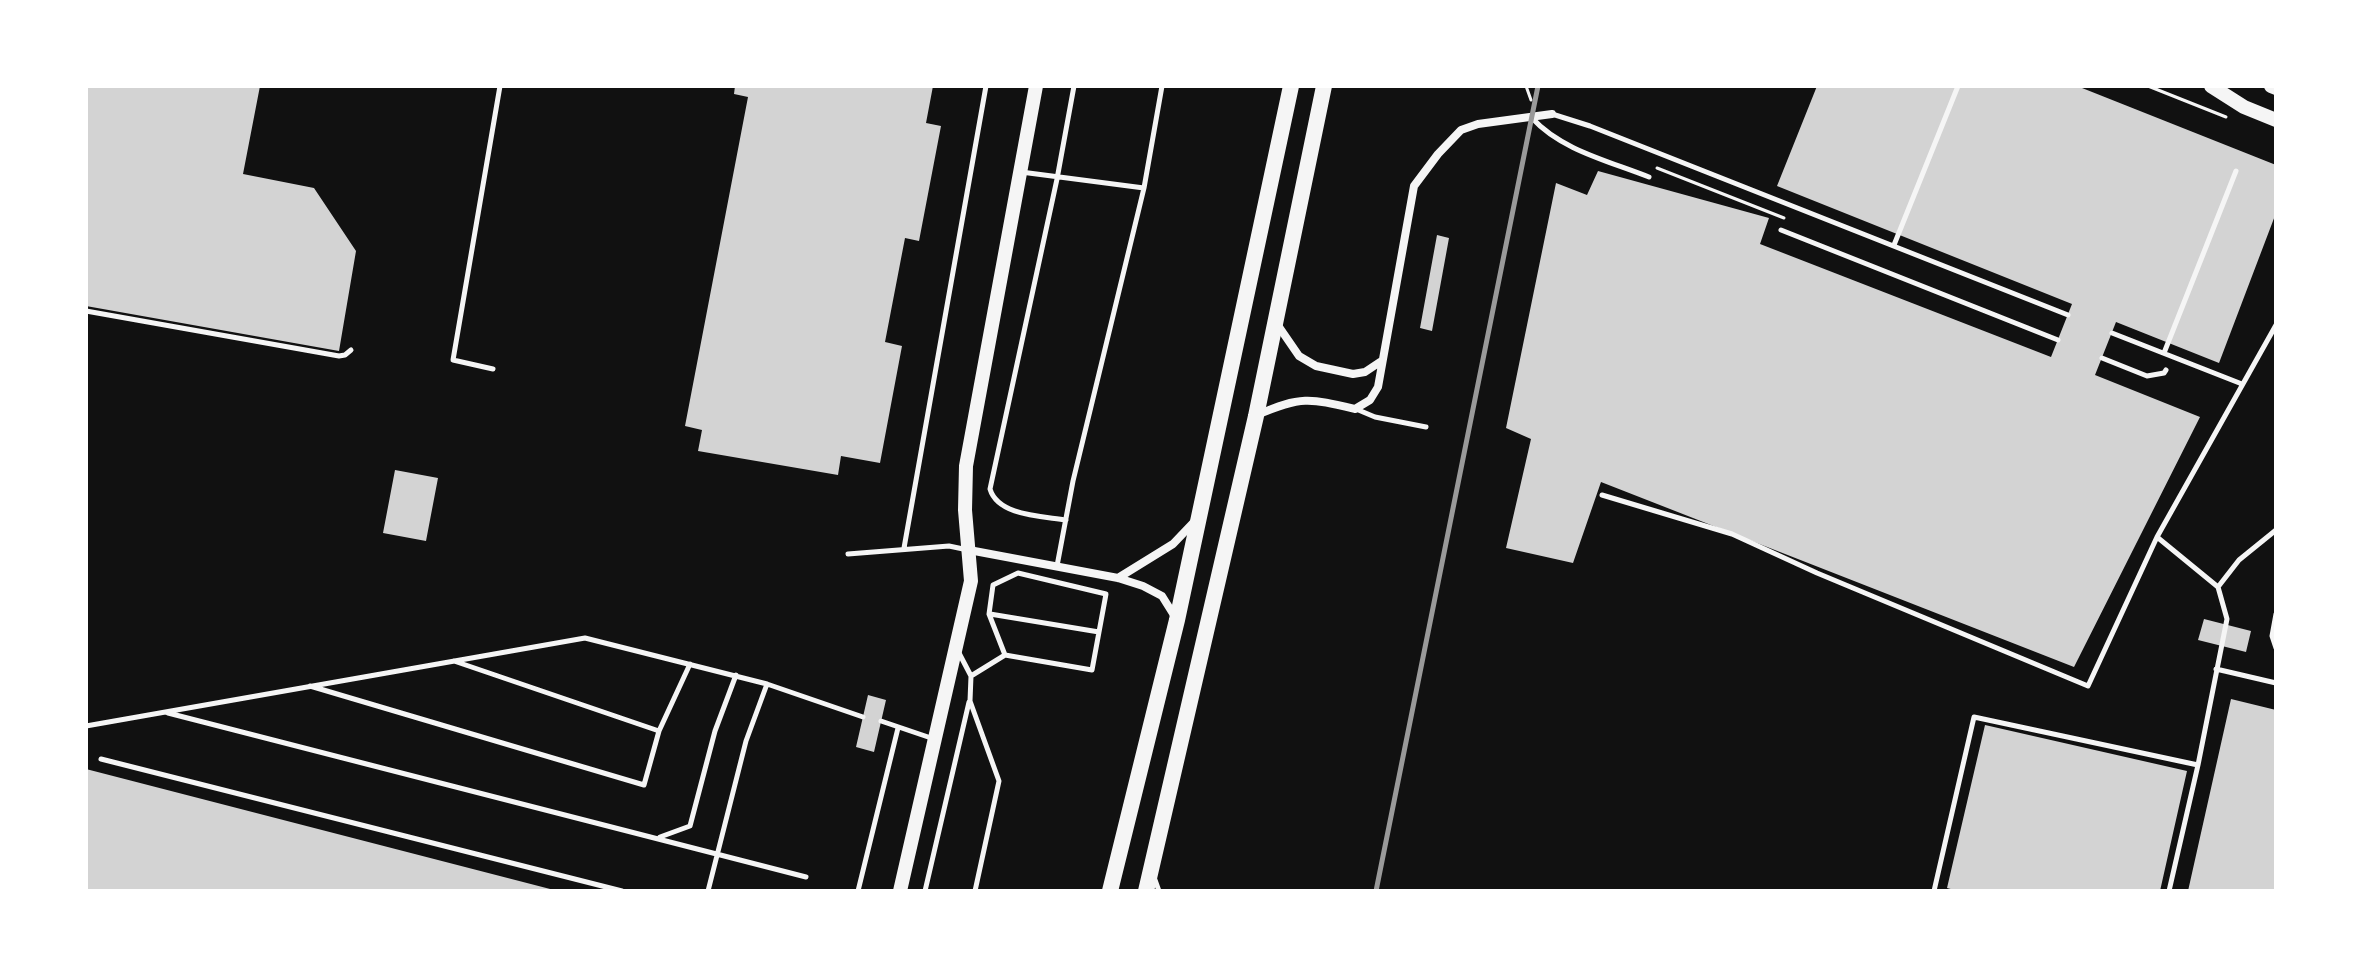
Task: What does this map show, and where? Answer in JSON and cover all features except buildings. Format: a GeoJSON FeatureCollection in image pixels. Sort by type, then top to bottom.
{"type":"FeatureCollection","features":[{"type":"Feature","properties":{"kind":"main road"},"geometry":{"type":"LineString","coordinates":[[1110,891],[1177,620],[1291,86]]}},
{"type":"Feature","properties":{"kind":"main road"},"geometry":{"type":"LineString","coordinates":[[1146,891],[1256,416],[1324,86]]}},
{"type":"Feature","properties":{"kind":"street"},"geometry":{"type":"LineString","coordinates":[[900,891],[971,581],[965,510],[966,466],[1036,86]]}},
{"type":"Feature","properties":{"kind":"street"},"geometry":{"type":"LineString","coordinates":[[2211,86],[2244,107],[2276,120]]}},
{"type":"Feature","properties":{"kind":"street"},"geometry":{"type":"LineString","coordinates":[[1256,416],[1288,401],[1304,400],[1355,409],[1370,400],[1378,387],[1380,362],[1414,186],[1461,130],[1478,124],[1552,114]]}},
{"type":"Feature","properties":{"kind":"street"},"geometry":{"type":"LineString","coordinates":[[1276,323],[1299,356],[1316,366],[1353,374],[1365,372],[1380,362]]}},
{"type":"Feature","properties":{"kind":"street"},"geometry":{"type":"LineString","coordinates":[[1118,578],[1173,544],[1199,517]]}},
{"type":"Feature","properties":{"kind":"street"},"geometry":{"type":"LineString","coordinates":[[969,550],[1118,578],[1143,586],[1162,596],[1177,620]]}},
{"type":"Feature","properties":{"kind":"lane"},"geometry":{"type":"LineString","coordinates":[[493,369],[453,360],[500,86]]}},
{"type":"Feature","properties":{"kind":"lane"},"geometry":{"type":"LineString","coordinates":[[904,548],[986,86]]}},
{"type":"Feature","properties":{"kind":"lane"},"geometry":{"type":"LineString","coordinates":[[1066,520],[1005,508],[993,500],[990,489],[1074,86]]}},
{"type":"Feature","properties":{"kind":"lane"},"geometry":{"type":"LineString","coordinates":[[1057,567],[1144,188],[1162,86]]}},
{"type":"Feature","properties":{"kind":"lane"},"geometry":{"type":"LineString","coordinates":[[1894,245],[1958,86]]}},
{"type":"Feature","properties":{"kind":"lane"},"geometry":{"type":"LineString","coordinates":[[1552,114],[1590,126],[2068,315]]}},
{"type":"Feature","properties":{"kind":"lane"},"geometry":{"type":"LineString","coordinates":[[1532,118],[1545,132],[1565,144],[1649,177]]}},
{"type":"Feature","properties":{"kind":"lane"},"geometry":{"type":"LineString","coordinates":[[2164,353],[2236,171]]}},
{"type":"Feature","properties":{"kind":"lane"},"geometry":{"type":"LineString","coordinates":[[1020,172],[1144,188]]}},
{"type":"Feature","properties":{"kind":"lane"},"geometry":{"type":"LineString","coordinates":[[1781,230],[2058,340]]}},
{"type":"Feature","properties":{"kind":"lane"},"geometry":{"type":"LineString","coordinates":[[86,311],[339,356],[351,350]]}},
{"type":"Feature","properties":{"kind":"lane"},"geometry":{"type":"LineString","coordinates":[[1602,495],[1732,534],[1817,573],[2088,686],[2157,537],[2276,325]]}},
{"type":"Feature","properties":{"kind":"lane"},"geometry":{"type":"LineString","coordinates":[[2112,333],[2242,384]]}},
{"type":"Feature","properties":{"kind":"lane"},"geometry":{"type":"LineString","coordinates":[[2102,358],[2147,376],[2166,370]]}},
{"type":"Feature","properties":{"kind":"lane"},"geometry":{"type":"LineString","coordinates":[[1355,409],[1375,417],[1426,427]]}},
{"type":"Feature","properties":{"kind":"lane"},"geometry":{"type":"LineString","coordinates":[[2218,587],[2239,560],[2276,530]]}},
{"type":"Feature","properties":{"kind":"lane"},"geometry":{"type":"LineString","coordinates":[[2157,537],[2218,587],[2227,619],[2169,891]]}},
{"type":"Feature","properties":{"kind":"lane"},"geometry":{"type":"LineString","coordinates":[[848,554],[949,546],[969,550]]}},
{"type":"Feature","properties":{"kind":"lane"},"geometry":{"type":"LineString","coordinates":[[971,676],[1005,655],[1092,670],[1106,594],[1018,573],[993,585],[989,614],[1005,655]]}},
{"type":"Feature","properties":{"kind":"lane"},"geometry":{"type":"LineString","coordinates":[[989,614],[1099,632]]}},
{"type":"Feature","properties":{"kind":"lane"},"geometry":{"type":"LineString","coordinates":[[2276,614],[2272,636],[2276,648]]}},
{"type":"Feature","properties":{"kind":"lane"},"geometry":{"type":"LineString","coordinates":[[86,726],[585,638],[736,675],[863,717]]}},
{"type":"Feature","properties":{"kind":"lane"},"geometry":{"type":"LineString","coordinates":[[925,891],[970,701],[971,676],[957,648]]}},
{"type":"Feature","properties":{"kind":"lane"},"geometry":{"type":"LineString","coordinates":[[454,660],[659,731]]}},
{"type":"Feature","properties":{"kind":"lane"},"geometry":{"type":"LineString","coordinates":[[309,685],[644,785],[659,731],[690,663]]}},
{"type":"Feature","properties":{"kind":"lane"},"geometry":{"type":"LineString","coordinates":[[2216,669],[2276,683]]}},
{"type":"Feature","properties":{"kind":"lane"},"geometry":{"type":"LineString","coordinates":[[659,838],[690,826],[715,731],[736,675]]}},
{"type":"Feature","properties":{"kind":"lane"},"geometry":{"type":"LineString","coordinates":[[708,891],[746,741],[767,684]]}},
{"type":"Feature","properties":{"kind":"lane"},"geometry":{"type":"LineString","coordinates":[[970,701],[999,781],[975,891]]}},
{"type":"Feature","properties":{"kind":"lane"},"geometry":{"type":"LineString","coordinates":[[163,712],[719,852],[806,877]]}},
{"type":"Feature","properties":{"kind":"lane"},"geometry":{"type":"LineString","coordinates":[[1934,891],[1974,717],[2198,765]]}},
{"type":"Feature","properties":{"kind":"lane"},"geometry":{"type":"LineString","coordinates":[[881,721],[935,740]]}},
{"type":"Feature","properties":{"kind":"lane"},"geometry":{"type":"LineString","coordinates":[[858,891],[898,728]]}},
{"type":"Feature","properties":{"kind":"lane"},"geometry":{"type":"LineString","coordinates":[[101,759],[622,891]]}},
{"type":"Feature","properties":{"kind":"lane"},"geometry":{"type":"LineString","coordinates":[[1151,869],[1159,891]]}},
{"type":"Feature","properties":{"kind":"path"},"geometry":{"type":"LineString","coordinates":[[1526,86],[1531,100]]}},
{"type":"Feature","properties":{"kind":"path"},"geometry":{"type":"LineString","coordinates":[[2148,86],[2233,119]]}},
{"type":"Feature","properties":{"kind":"railway"},"geometry":{"type":"LineString","coordinates":[[1376,891],[1538,86]]}}]}
